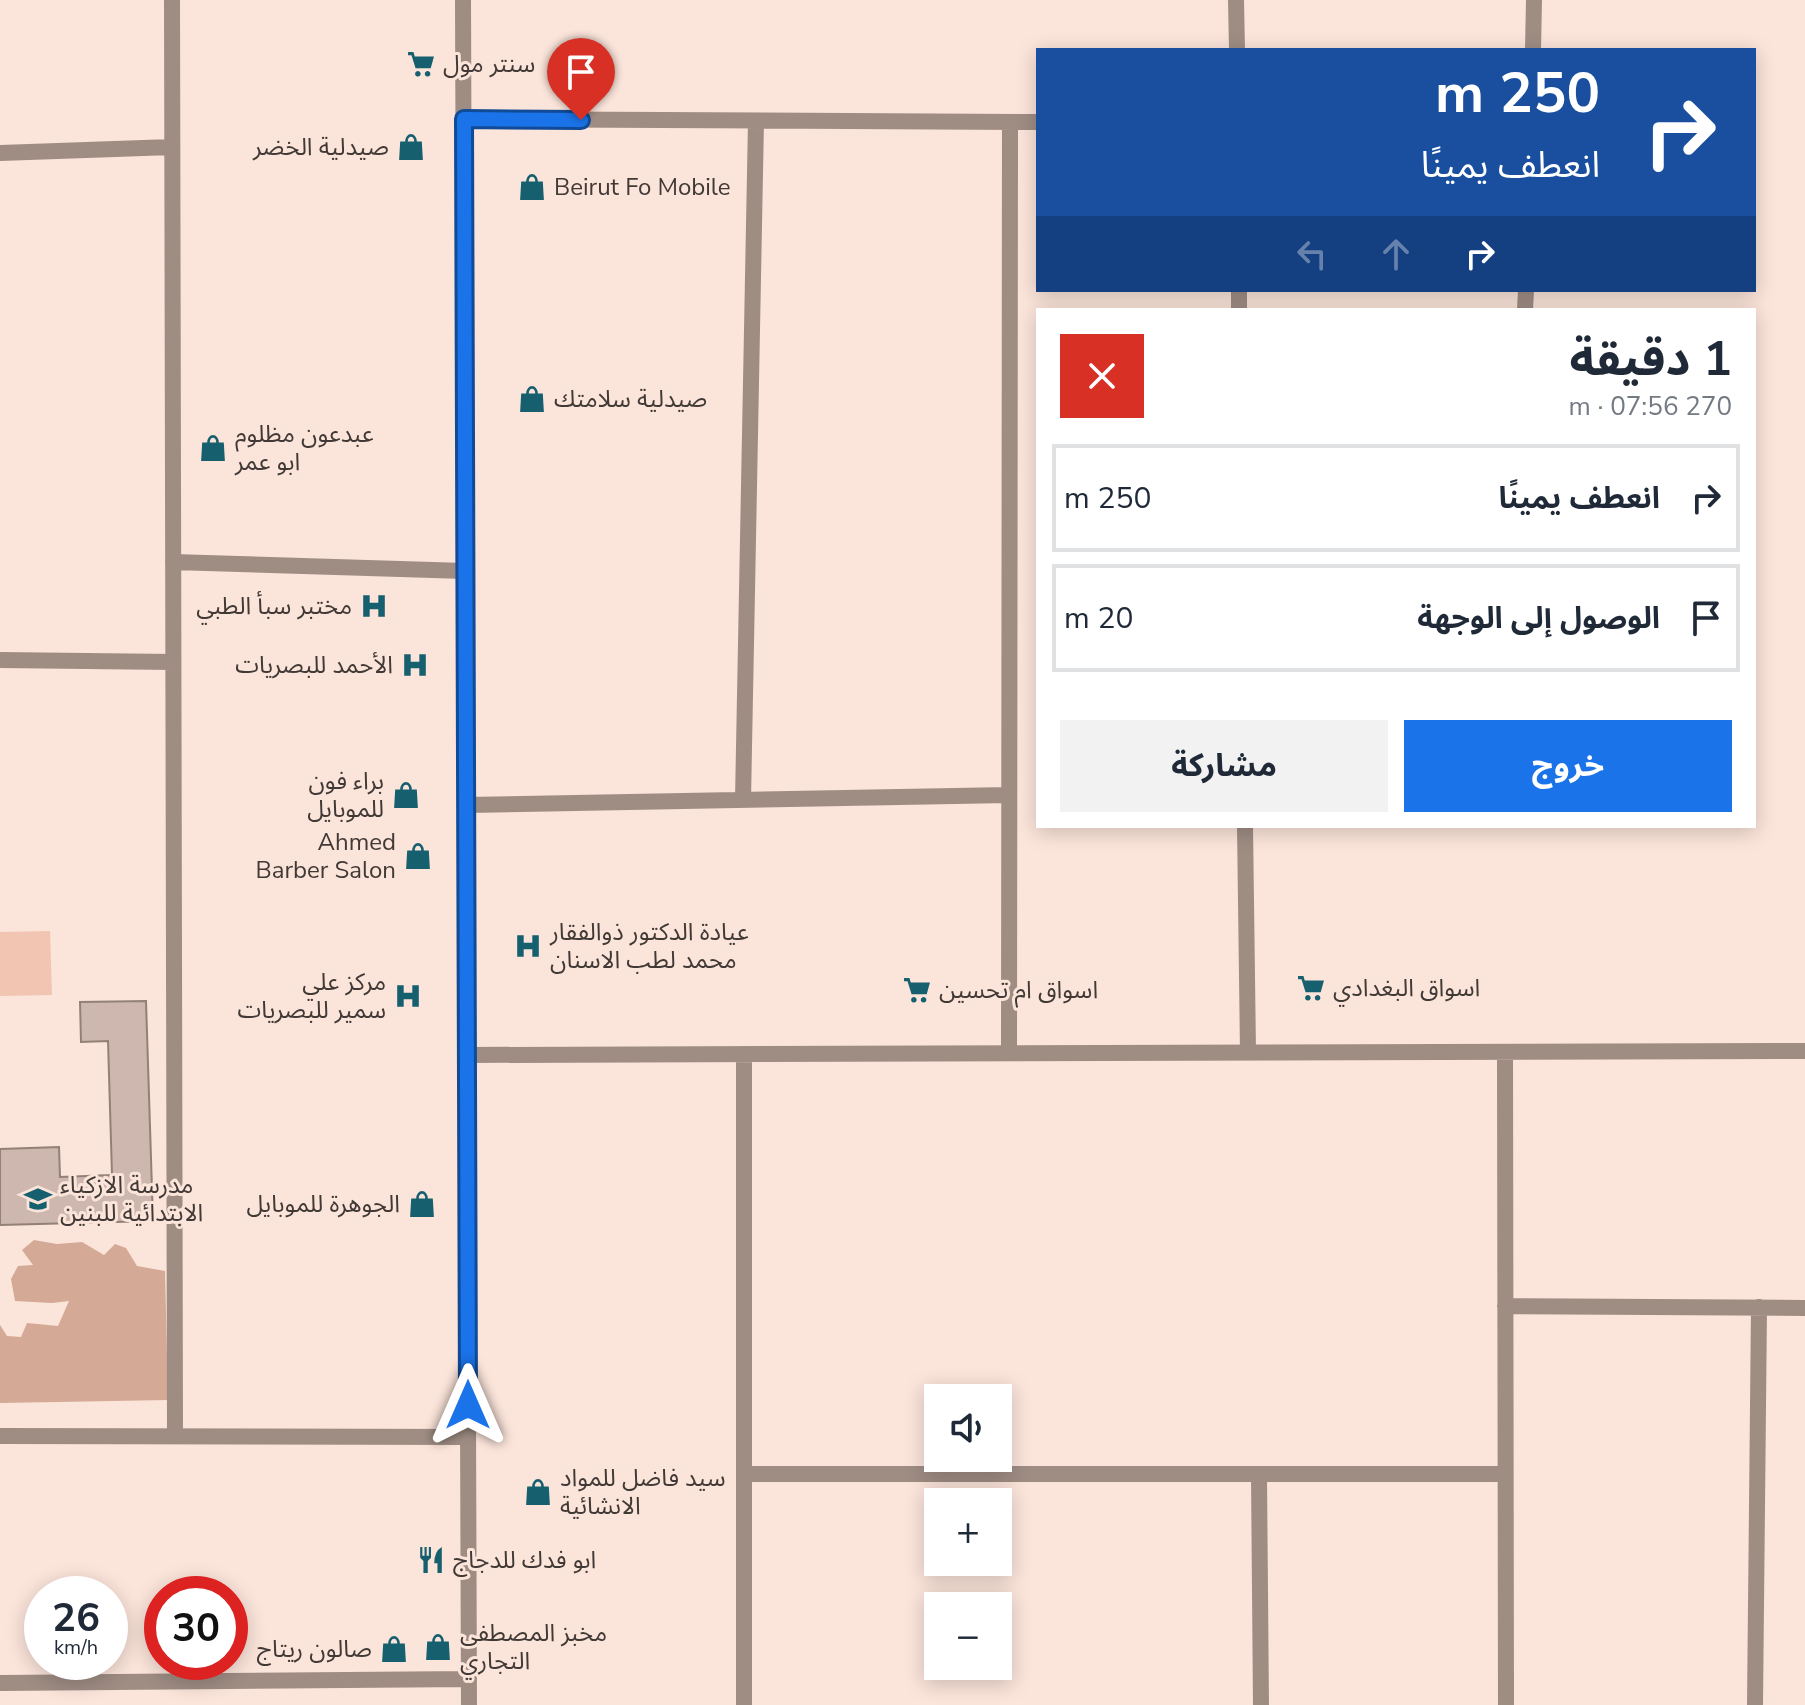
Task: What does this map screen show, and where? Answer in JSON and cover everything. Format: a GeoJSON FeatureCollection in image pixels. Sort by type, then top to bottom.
{"type":"FeatureCollection","features":[{"type":"Feature","properties":{"kind":"street"},"geometry":{"type":"LineString","coordinates":[[172,0],[175,1436]]}},
{"type":"Feature","properties":{"kind":"street"},"geometry":{"type":"LineString","coordinates":[[463,0],[469,1705]]}},
{"type":"Feature","properties":{"kind":"street"},"geometry":{"type":"LineString","coordinates":[[1236,0],[1237,48]]}},
{"type":"Feature","properties":{"kind":"street"},"geometry":{"type":"LineString","coordinates":[[1533,48],[1534,0]]}},
{"type":"Feature","properties":{"kind":"street"},"geometry":{"type":"LineString","coordinates":[[464,119],[1036,122]]}},
{"type":"Feature","properties":{"kind":"street"},"geometry":{"type":"LineString","coordinates":[[743,800],[756,121]]}},
{"type":"Feature","properties":{"kind":"street"},"geometry":{"type":"LineString","coordinates":[[1009,1053],[1010,122]]}},
{"type":"Feature","properties":{"kind":"street"},"geometry":{"type":"LineString","coordinates":[[0,153],[172,147]]}},
{"type":"Feature","properties":{"kind":"street"},"geometry":{"type":"LineString","coordinates":[[173,562],[465,571]]}},
{"type":"Feature","properties":{"kind":"street"},"geometry":{"type":"LineString","coordinates":[[0,660],[173,662]]}},
{"type":"Feature","properties":{"kind":"street"},"geometry":{"type":"LineString","coordinates":[[466,805],[1009,795]]}},
{"type":"Feature","properties":{"kind":"street"},"geometry":{"type":"LineString","coordinates":[[1245,828],[1248,1052]]}},
{"type":"Feature","properties":{"kind":"street"},"geometry":{"type":"LineString","coordinates":[[467,1055],[1805,1051]]}},
{"type":"Feature","properties":{"kind":"street"},"geometry":{"type":"LineString","coordinates":[[1505,1052],[1506,1705]]}},
{"type":"Feature","properties":{"kind":"street"},"geometry":{"type":"LineString","coordinates":[[744,1054],[744,1705]]}},
{"type":"Feature","properties":{"kind":"street"},"geometry":{"type":"LineString","coordinates":[[1505,1306],[1805,1308]]}},
{"type":"Feature","properties":{"kind":"street"},"geometry":{"type":"LineString","coordinates":[[1755,1705],[1759,1307]]}},
{"type":"Feature","properties":{"kind":"street"},"geometry":{"type":"LineString","coordinates":[[0,1436],[468,1437]]}},
{"type":"Feature","properties":{"kind":"street"},"geometry":{"type":"LineString","coordinates":[[744,1474],[1505,1474]]}},
{"type":"Feature","properties":{"kind":"street"},"geometry":{"type":"LineString","coordinates":[[1259,1475],[1261,1705]]}},
{"type":"Feature","properties":{"kind":"street"},"geometry":{"type":"LineString","coordinates":[[0,1683],[469,1679]]}},
{"type":"Feature","properties":{"kind":"shaded area"},"geometry":{"type":"Polygon","coordinates":[[[50,931],[52,995],[0,996],[0,932],[50,931]]]}},
{"type":"Feature","properties":{"kind":"shaded area"},"geometry":{"type":"Polygon","coordinates":[[[34,1240],[57,1244],[82,1242],[104,1255],[115,1244],[126,1248],[137,1266],[165,1271],[168,1400],[0,1403],[0,1325],[7,1336],[21,1337],[27,1323],[58,1326],[69,1301],[15,1301],[11,1279],[18,1266],[33,1265],[22,1250],[34,1240]]]}},
{"type":"Feature","properties":{"kind":"building"},"geometry":{"type":"Polygon","coordinates":[[[146,1001],[153,1221],[0,1225],[0,1149],[59,1147],[60,1177],[112,1175],[108,1041],[81,1042],[80,1002],[146,1001]]]}},
{"type":"Feature","properties":{"kind":"place","name":"سنتر مول"},"geometry":{"type":"Point","coordinates":[421,64]}},
{"type":"Feature","properties":{"kind":"place","name":"صيدلية الخضر"},"geometry":{"type":"Point","coordinates":[411,147]}},
{"type":"Feature","properties":{"kind":"place","name":"Beirut Fo Mobile"},"geometry":{"type":"Point","coordinates":[532,187]}},
{"type":"Feature","properties":{"kind":"place","name":"صيدلية سلامتك"},"geometry":{"type":"Point","coordinates":[532,399]}},
{"type":"Feature","properties":{"kind":"place","name":"عبدعون مظلوم ابو عمر"},"geometry":{"type":"Point","coordinates":[213,448]}},
{"type":"Feature","properties":{"kind":"place","name":"مختبر سبأ الطبي"},"geometry":{"type":"Point","coordinates":[374,606]}},
{"type":"Feature","properties":{"kind":"place","name":"الأحمد للبصريات"},"geometry":{"type":"Point","coordinates":[415,665]}},
{"type":"Feature","properties":{"kind":"place","name":"براء فون للموبايل"},"geometry":{"type":"Point","coordinates":[406,795]}},
{"type":"Feature","properties":{"kind":"place","name":"Ahmed Barber Salon"},"geometry":{"type":"Point","coordinates":[418,856]}},
{"type":"Feature","properties":{"kind":"place","name":"عيادة الدكتور ذوالفقار محمد لطب الاسنان"},"geometry":{"type":"Point","coordinates":[528,946]}},
{"type":"Feature","properties":{"kind":"place","name":"اسواق البغدادي"},"geometry":{"type":"Point","coordinates":[1311,988]}},
{"type":"Feature","properties":{"kind":"place","name":"اسواق ام تحسين"},"geometry":{"type":"Point","coordinates":[917,990]}},
{"type":"Feature","properties":{"kind":"place","name":"مركز علي سمير للبصريات"},"geometry":{"type":"Point","coordinates":[408,996]}},
{"type":"Feature","properties":{"kind":"place","name":"مدرسة الازكياء الابتدائية للبنين"},"geometry":{"type":"Point","coordinates":[38,1199]}},
{"type":"Feature","properties":{"kind":"place","name":"الجوهرة للموبايل"},"geometry":{"type":"Point","coordinates":[422,1204]}},
{"type":"Feature","properties":{"kind":"place","name":"سيد فاضل للمواد الانشائية"},"geometry":{"type":"Point","coordinates":[538,1492]}},
{"type":"Feature","properties":{"kind":"place","name":"ابو فدك للدجاج"},"geometry":{"type":"Point","coordinates":[431,1560]}},
{"type":"Feature","properties":{"kind":"place","name":"مخبز المصطفى التجاري"},"geometry":{"type":"Point","coordinates":[438,1647]}},
{"type":"Feature","properties":{"kind":"place","name":"صالون ريتاج"},"geometry":{"type":"Point","coordinates":[394,1649]}},
{"type":"Feature","properties":{"kind":"route"},"geometry":{"type":"LineString","coordinates":[[468,1405],[464,119],[581,120]]}}]}
